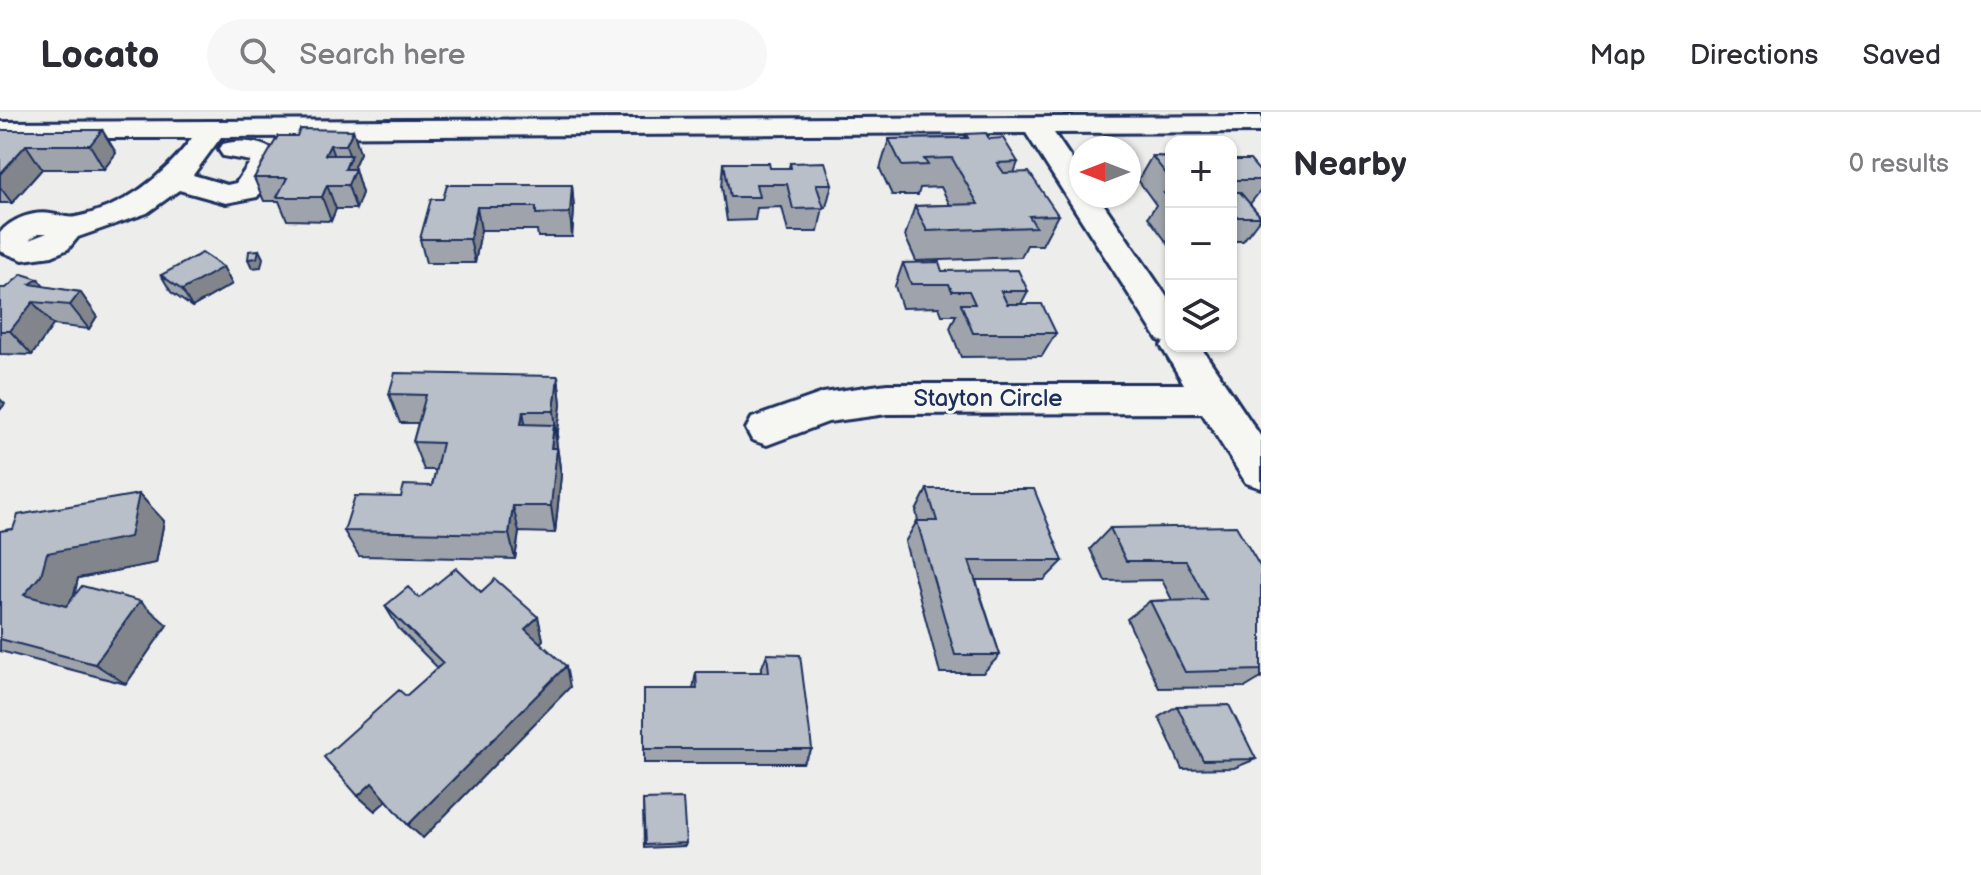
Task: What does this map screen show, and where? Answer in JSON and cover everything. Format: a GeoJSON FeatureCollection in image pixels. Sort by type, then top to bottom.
{"type":"FeatureCollection","features":[{"type":"Feature","properties":{"kind":"street"},"geometry":{"type":"LineString","coordinates":[[861,118],[877,148],[902,153]]}},
{"type":"Feature","properties":{"kind":"street"},"geometry":{"type":"LineString","coordinates":[[14,124],[206,139],[568,119],[861,118],[984,139],[1034,125],[1261,124]]}},
{"type":"Feature","properties":{"kind":"street"},"geometry":{"type":"LineString","coordinates":[[1034,125],[1069,178]]}},
{"type":"Feature","properties":{"kind":"street"},"geometry":{"type":"LineString","coordinates":[[66,230],[113,218],[140,205],[176,179],[206,139]]}},
{"type":"Feature","properties":{"kind":"street"},"geometry":{"type":"LineString","coordinates":[[176,179],[234,194],[246,190],[265,166],[266,158],[259,153],[206,139]]}},
{"type":"Feature","properties":{"kind":"street"},"geometry":{"type":"LineString","coordinates":[[1089,208],[1165,322]]}},
{"type":"Feature","properties":{"kind":"street"},"geometry":{"type":"LineString","coordinates":[[1184,352],[1261,471]]}},
{"type":"Feature","properties":{"kind":"street","name":"Stayton Circle"},"geometry":{"type":"LineString","coordinates":[[767,429],[823,408],[887,399],[1213,398]]}},
{"type":"Feature","properties":{"kind":"building"},"geometry":{"type":"Polygon","coordinates":[[[300,129],[353,130],[346,145],[330,145],[325,155],[351,155],[345,169],[355,169],[348,185],[327,185],[322,197],[277,197],[287,178],[254,178],[278,136],[297,136],[300,129]]]}},
{"type":"Feature","properties":{"kind":"building"},"geometry":{"type":"Polygon","coordinates":[[[0,130],[102,130],[90,145],[26,145],[0,174],[0,130]]]}},
{"type":"Feature","properties":{"kind":"building"},"geometry":{"type":"Polygon","coordinates":[[[986,133],[989,139],[1003,138],[1018,162],[997,163],[1004,173],[1029,172],[1058,215],[1029,216],[1036,227],[927,231],[915,206],[978,204],[952,158],[924,159],[928,165],[902,166],[889,139],[968,138],[966,134],[986,133]]]}},
{"type":"Feature","properties":{"kind":"building"},"geometry":{"type":"Polygon","coordinates":[[[1152,156],[1165,157],[1165,172],[1152,156]]]}},
{"type":"Feature","properties":{"kind":"building"},"geometry":{"type":"Polygon","coordinates":[[[1237,160],[1250,160],[1261,173],[1261,180],[1237,180],[1237,160]]]}},
{"type":"Feature","properties":{"kind":"building"},"geometry":{"type":"Polygon","coordinates":[[[825,162],[832,184],[816,184],[824,208],[793,209],[787,184],[756,184],[759,197],[730,197],[724,163],[769,163],[770,168],[791,168],[790,163],[825,162]]]}},
{"type":"Feature","properties":{"kind":"building"},"geometry":{"type":"Polygon","coordinates":[[[447,185],[572,185],[570,213],[536,214],[536,207],[477,207],[470,239],[420,239],[431,199],[443,199],[447,185]]]}},
{"type":"Feature","properties":{"kind":"building"},"geometry":{"type":"Polygon","coordinates":[[[1237,192],[1240,192],[1261,217],[1237,217],[1237,192]]]}},
{"type":"Feature","properties":{"kind":"building"},"geometry":{"type":"Polygon","coordinates":[[[259,250],[257,258],[248,259],[249,251],[259,250]]]}},
{"type":"Feature","properties":{"kind":"building"},"geometry":{"type":"Polygon","coordinates":[[[202,253],[223,267],[182,290],[161,275],[202,253]]]}},
{"type":"Feature","properties":{"kind":"building"},"geometry":{"type":"Polygon","coordinates":[[[939,262],[942,271],[1018,270],[1028,291],[1001,291],[1007,304],[1042,304],[1056,333],[973,333],[961,304],[975,304],[969,291],[952,291],[949,284],[911,284],[903,263],[939,262]]]}},
{"type":"Feature","properties":{"kind":"building"},"geometry":{"type":"Polygon","coordinates":[[[22,274],[38,279],[30,284],[80,292],[70,305],[33,302],[10,331],[0,331],[0,288],[6,288],[22,274]]]}},
{"type":"Feature","properties":{"kind":"building"},"geometry":{"type":"Polygon","coordinates":[[[395,373],[558,376],[554,411],[523,411],[521,424],[554,425],[551,448],[557,448],[551,506],[513,506],[509,534],[344,531],[355,496],[401,497],[404,485],[432,486],[442,443],[413,442],[426,395],[389,394],[395,373]]]}},
{"type":"Feature","properties":{"kind":"building"},"geometry":{"type":"Polygon","coordinates":[[[927,489],[1034,489],[1063,561],[969,561],[1000,655],[955,655],[917,521],[937,521],[927,489]]]}},
{"type":"Feature","properties":{"kind":"building"},"geometry":{"type":"Polygon","coordinates":[[[139,494],[130,537],[47,553],[41,575],[24,595],[66,606],[82,586],[140,601],[95,664],[0,639],[0,531],[13,529],[18,515],[139,494]]]}},
{"type":"Feature","properties":{"kind":"building"},"geometry":{"type":"Polygon","coordinates":[[[1236,526],[1261,568],[1261,670],[1185,672],[1150,601],[1207,600],[1186,561],[1126,561],[1110,528],[1236,526]]]}},
{"type":"Feature","properties":{"kind":"building"},"geometry":{"type":"Polygon","coordinates":[[[456,568],[481,592],[495,579],[538,617],[525,629],[566,666],[408,825],[372,783],[358,796],[324,757],[399,690],[406,696],[443,663],[385,606],[408,587],[419,598],[456,568]]]}},
{"type":"Feature","properties":{"kind":"building"},"geometry":{"type":"Polygon","coordinates":[[[767,654],[800,655],[812,749],[644,749],[644,689],[697,689],[696,672],[769,672],[767,654]]]}},
{"type":"Feature","properties":{"kind":"building"},"geometry":{"type":"Polygon","coordinates":[[[1229,705],[1256,759],[1203,760],[1177,706],[1229,705]]]}},
{"type":"Feature","properties":{"kind":"building"},"geometry":{"type":"Polygon","coordinates":[[[683,799],[686,843],[645,845],[643,800],[683,799]]]}}]}
